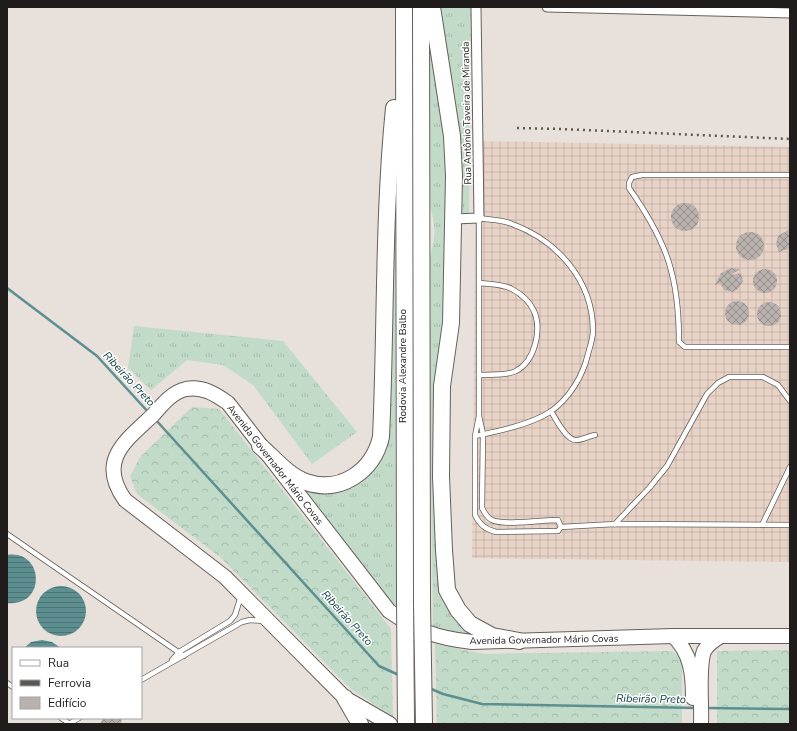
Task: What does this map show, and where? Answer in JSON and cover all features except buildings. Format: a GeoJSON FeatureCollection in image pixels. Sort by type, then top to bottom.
{"type":"FeatureCollection","features":[{"type":"Feature","properties":{"kind":"highway","name":"Rodovia Alexandre Balbo"},"geometry":{"type":"LineString","coordinates":[[421,7],[422,603],[424,724]]}},
{"type":"Feature","properties":{"kind":"highway"},"geometry":{"type":"LineString","coordinates":[[432,7],[453,143],[454,219],[451,323],[442,386],[441,476],[447,590],[458,610],[470,624],[492,636],[519,641]]}},
{"type":"Feature","properties":{"kind":"highway","name":"Rodovia Alexandre Balbo"},"geometry":{"type":"LineString","coordinates":[[404,8],[406,724]]}},
{"type":"Feature","properties":{"kind":"highway"},"geometry":{"type":"LineString","coordinates":[[260,446],[290,473],[306,482],[323,486],[341,483],[358,475],[371,462],[379,446],[381,437],[385,351],[388,169],[404,8]]}},
{"type":"Feature","properties":{"kind":"highway"},"geometry":{"type":"LineString","coordinates":[[345,698],[360,724]]}},
{"type":"Feature","properties":{"kind":"main road","name":"Avenida Governador Mário Covas"},"geometry":{"type":"LineString","coordinates":[[390,724],[345,698],[226,577],[125,500],[117,489],[113,476],[113,462],[118,450],[127,439],[174,394],[186,389],[198,388],[213,393],[228,403],[389,611],[413,628],[447,639],[472,642],[673,636],[790,636]]}},
{"type":"Feature","properties":{"kind":"main road"},"geometry":{"type":"LineString","coordinates":[[673,636],[682,644],[688,654],[697,689],[702,724]]}},
{"type":"Feature","properties":{"kind":"main road"},"geometry":{"type":"LineString","coordinates":[[693,724],[697,689],[704,652],[713,641],[721,636]]}},
{"type":"Feature","properties":{"kind":"street","name":"Rua Antônio Taveira de Miranda"},"geometry":{"type":"LineString","coordinates":[[476,7],[479,218]]}},
{"type":"Feature","properties":{"kind":"street"},"geometry":{"type":"LineString","coordinates":[[547,7],[662,8],[790,13]]}},
{"type":"Feature","properties":{"kind":"street"},"geometry":{"type":"LineString","coordinates":[[454,219],[479,218]]}},
{"type":"Feature","properties":{"kind":"lane"},"geometry":{"type":"LineString","coordinates":[[790,175],[642,175],[632,177],[629,183],[630,188],[649,216],[660,237],[672,268],[677,300],[679,342],[681,345],[686,347],[790,347]]}},
{"type":"Feature","properties":{"kind":"lane"},"geometry":{"type":"LineString","coordinates":[[475,436],[527,422],[550,411],[572,391],[586,365],[593,332],[590,301],[577,274],[555,250],[539,238],[512,223],[479,218],[479,416],[475,436],[475,515],[480,524],[487,529],[496,532],[554,532],[558,531],[561,527],[615,524],[790,525]]}},
{"type":"Feature","properties":{"kind":"lane"},"geometry":{"type":"LineString","coordinates":[[479,283],[504,286],[520,295],[533,310],[537,329],[533,352],[520,368],[514,372],[479,375]]}},
{"type":"Feature","properties":{"kind":"lane"},"geometry":{"type":"LineString","coordinates":[[615,524],[650,488],[667,466],[707,394],[718,383],[729,377],[763,377],[778,385],[790,400]]}},
{"type":"Feature","properties":{"kind":"lane"},"geometry":{"type":"LineString","coordinates":[[550,411],[572,440],[595,435]]}},
{"type":"Feature","properties":{"kind":"lane"},"geometry":{"type":"LineString","coordinates":[[479,416],[483,434],[482,508],[486,516],[493,520],[502,522],[558,520],[561,527]]}},
{"type":"Feature","properties":{"kind":"lane"},"geometry":{"type":"LineString","coordinates":[[762,525],[790,467]]}},
{"type":"Feature","properties":{"kind":"lane"},"geometry":{"type":"LineString","coordinates":[[7,534],[184,656]]}},
{"type":"Feature","properties":{"kind":"lane"},"geometry":{"type":"LineString","coordinates":[[142,679],[170,661],[179,652],[230,622],[235,615],[242,593]]}},
{"type":"Feature","properties":{"kind":"lane"},"geometry":{"type":"LineString","coordinates":[[170,661],[184,656],[242,622],[250,620],[270,622]]}},
{"type":"Feature","properties":{"kind":"shaded area"},"geometry":{"type":"Polygon","coordinates":[[[476,141],[790,147],[790,562],[472,558],[476,141]]]}},
{"type":"Feature","properties":{"kind":"green space"},"geometry":{"type":"Polygon","coordinates":[[[437,7],[471,7],[469,216],[463,216],[462,213],[461,165],[437,7]]]}},
{"type":"Feature","properties":{"kind":"green space"},"geometry":{"type":"Polygon","coordinates":[[[429,43],[432,43],[447,137],[441,582],[478,637],[433,630],[428,263],[433,246],[434,225],[428,200],[429,43]]]}},
{"type":"Feature","properties":{"kind":"green space"},"geometry":{"type":"Polygon","coordinates":[[[395,159],[396,606],[391,602],[303,489],[372,471],[395,159]]]}},
{"type":"Feature","properties":{"kind":"green space"},"geometry":{"type":"Polygon","coordinates":[[[134,326],[283,341],[357,432],[312,464],[253,385],[223,365],[187,360],[151,390],[128,368],[134,326]]]}},
{"type":"Feature","properties":{"kind":"green space"},"geometry":{"type":"Polygon","coordinates":[[[192,407],[219,409],[391,629],[393,717],[351,689],[220,557],[137,494],[130,476],[140,457],[192,407]]]}},
{"type":"Feature","properties":{"kind":"green space"},"geometry":{"type":"Polygon","coordinates":[[[435,644],[484,654],[672,651],[682,659],[682,724],[437,724],[435,644]]]}},
{"type":"Feature","properties":{"kind":"green space"},"geometry":{"type":"Polygon","coordinates":[[[790,650],[790,724],[717,724],[717,651],[790,650]]]}},
{"type":"Feature","properties":{"kind":"water"},"geometry":{"type":"Polygon","coordinates":[[[7,555],[19,556],[28,561],[34,569],[36,578],[34,588],[29,596],[20,602],[7,603],[7,555]]]}},
{"type":"Feature","properties":{"kind":"water"},"geometry":{"type":"Polygon","coordinates":[[[61,586],[70,588],[81,597],[86,611],[84,620],[75,631],[61,636],[52,634],[41,625],[36,611],[38,602],[47,591],[61,586]]]}},
{"type":"Feature","properties":{"kind":"water"},"geometry":{"type":"Polygon","coordinates":[[[42,640],[52,642],[60,647],[25,647],[31,642],[42,640]]]}},
{"type":"Feature","properties":{"kind":"waterway","name":"Ribeirão Preto"},"geometry":{"type":"LineString","coordinates":[[7,288],[97,356],[149,413]]}},
{"type":"Feature","properties":{"kind":"waterway","name":"Ribeirão Preto"},"geometry":{"type":"LineString","coordinates":[[155,419],[379,666],[401,676]]}},
{"type":"Feature","properties":{"kind":"waterway","name":"Ribeirão Preto"},"geometry":{"type":"LineString","coordinates":[[429,688],[443,694],[482,704],[698,708]]}},
{"type":"Feature","properties":{"kind":"waterway","name":"Ribeirão Preto"},"geometry":{"type":"LineString","coordinates":[[707,708],[790,709]]}},
{"type":"Feature","properties":{"kind":"railway"},"geometry":{"type":"LineString","coordinates":[[517,128],[790,139]]}}]}
